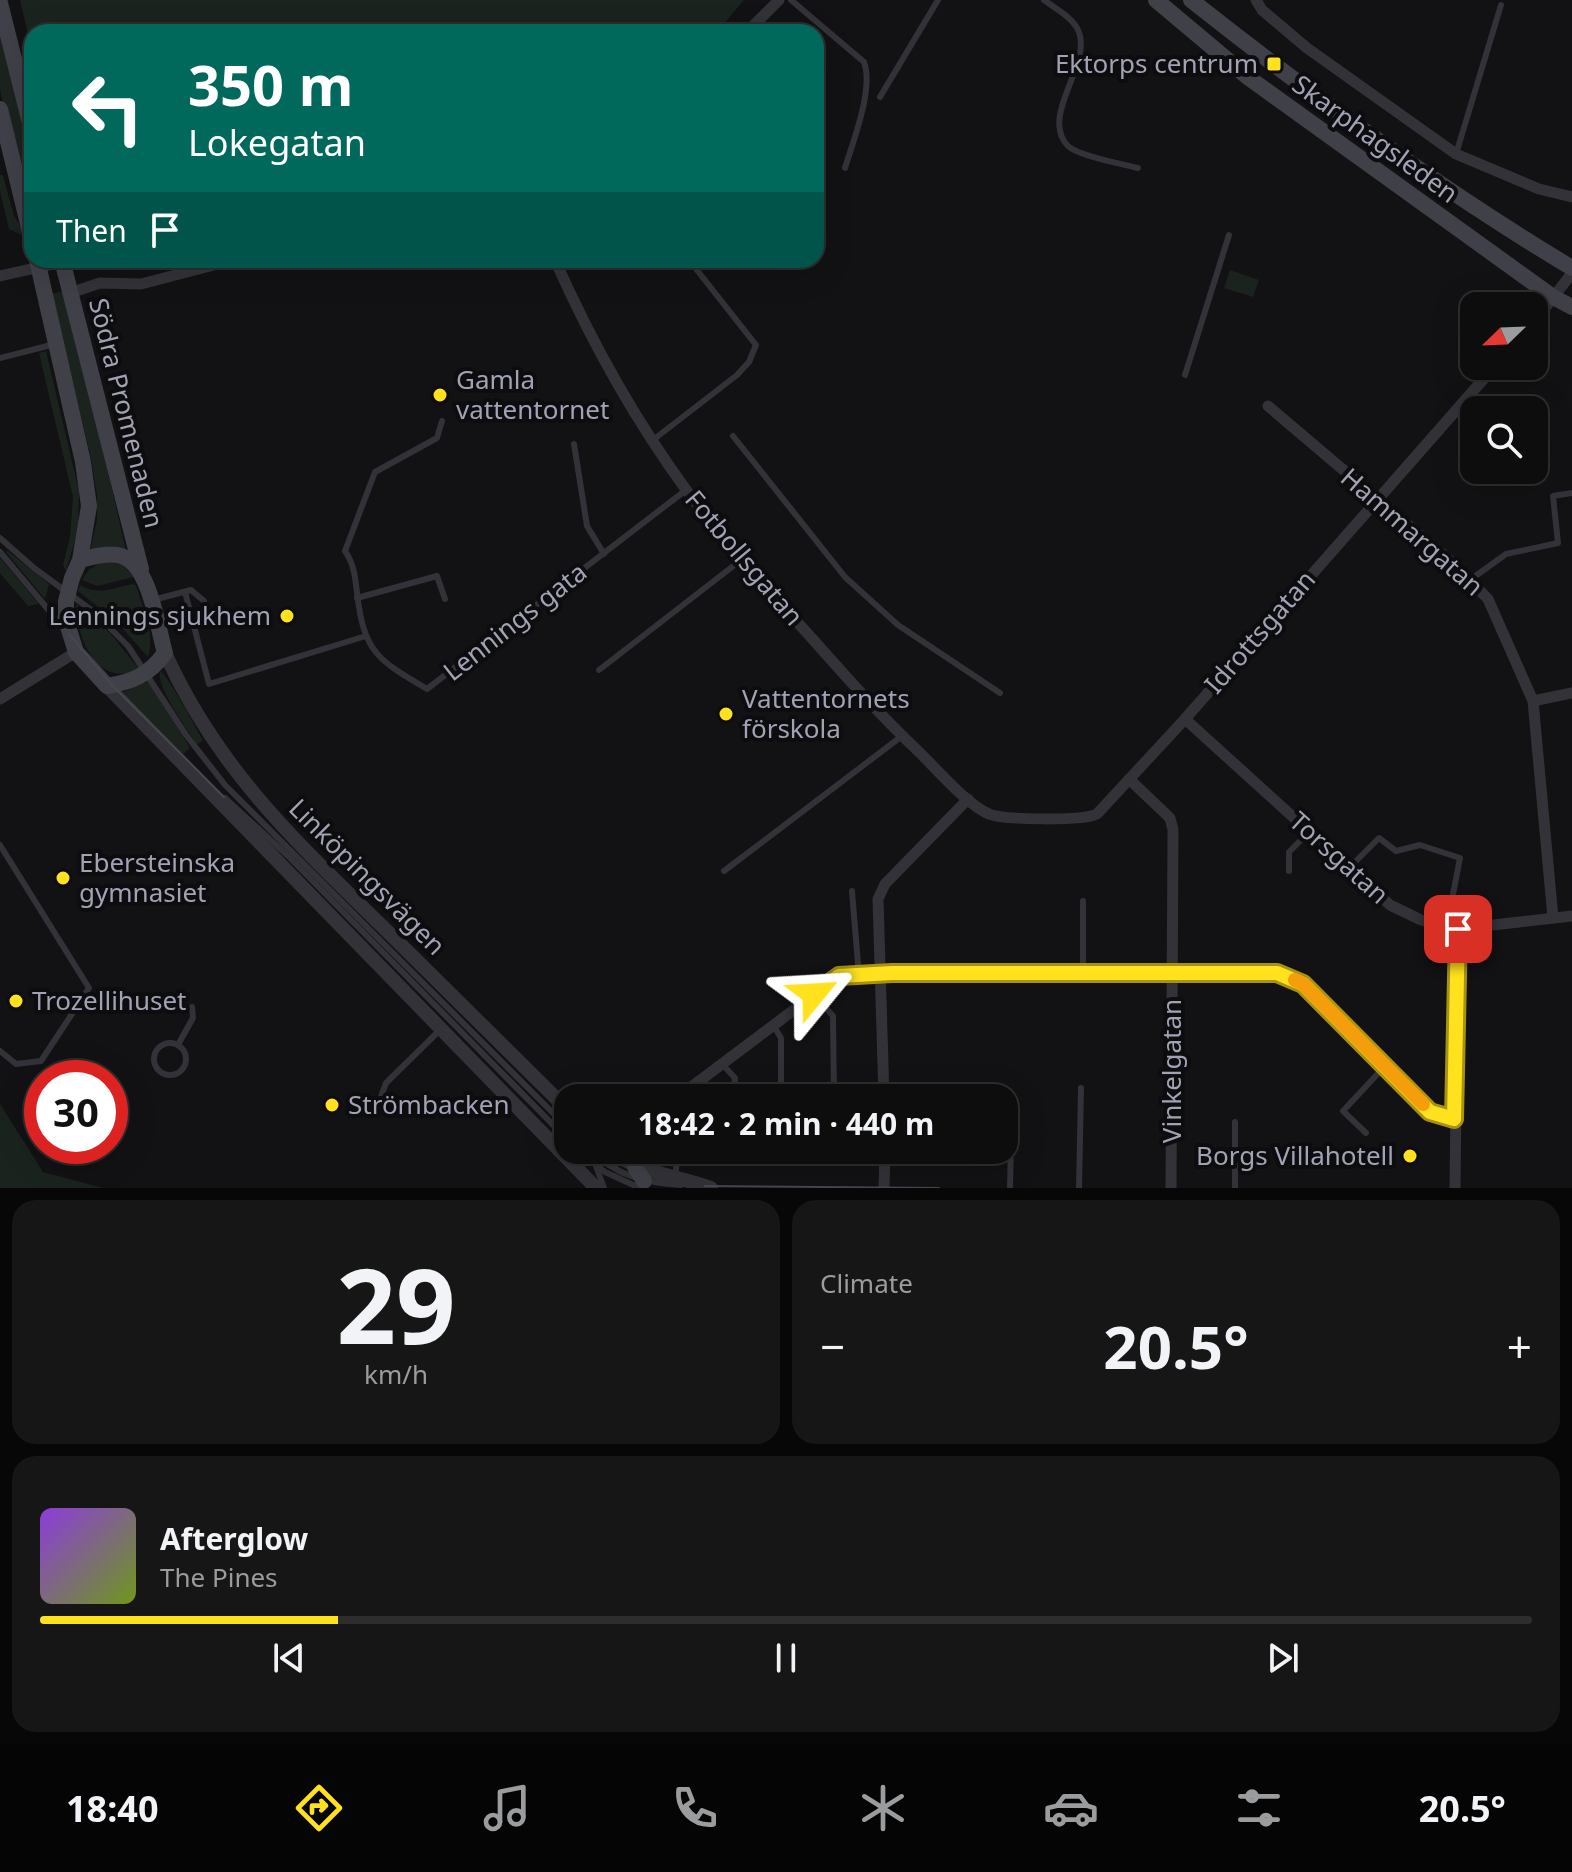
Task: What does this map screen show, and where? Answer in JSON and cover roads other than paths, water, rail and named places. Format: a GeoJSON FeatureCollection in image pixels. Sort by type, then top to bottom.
{"type":"FeatureCollection","features":[{"type":"Feature","properties":{"kind":"main road","name":"Skarphagsleden"},"geometry":{"type":"LineString","coordinates":[[1156,0],[1249,78],[1553,297],[1572,307]]}},
{"type":"Feature","properties":{"kind":"main road","name":"Skarphagsleden"},"geometry":{"type":"LineString","coordinates":[[1191,0],[1368,134],[1572,270]]}},
{"type":"Feature","properties":{"kind":"main road"},"geometry":{"type":"LineString","coordinates":[[0,3],[24,99]]}},
{"type":"Feature","properties":{"kind":"main road"},"geometry":{"type":"LineString","coordinates":[[0,109],[7,171],[24,218]]}},
{"type":"Feature","properties":{"kind":"main road","name":"Södra Promenaden"},"geometry":{"type":"LineString","coordinates":[[39,268],[88,495],[87,527],[66,611],[69,634]]}},
{"type":"Feature","properties":{"kind":"main road","name":"Södra Promenaden"},"geometry":{"type":"LineString","coordinates":[[66,268],[70,293],[165,653]]}},
{"type":"Feature","properties":{"kind":"main road"},"geometry":{"type":"LineString","coordinates":[[80,560],[116,554],[132,561],[144,578]]}},
{"type":"Feature","properties":{"kind":"main road"},"geometry":{"type":"LineString","coordinates":[[69,634],[76,652],[107,686],[126,684],[147,673],[165,653]]}},
{"type":"Feature","properties":{"kind":"street"},"geometry":{"type":"LineString","coordinates":[[755,24],[779,0]]}},
{"type":"Feature","properties":{"kind":"street"},"geometry":{"type":"LineString","coordinates":[[1256,0],[1262,10],[1307,48],[1456,154],[1539,189],[1572,197]]}},
{"type":"Feature","properties":{"kind":"street"},"geometry":{"type":"LineString","coordinates":[[0,276],[25,268]]}},
{"type":"Feature","properties":{"kind":"street"},"geometry":{"type":"LineString","coordinates":[[70,293],[100,283],[141,284],[202,268]]}},
{"type":"Feature","properties":{"kind":"street","name":"Fotbollsgatan"},"geometry":{"type":"LineString","coordinates":[[559,268],[607,365],[653,440],[686,490],[741,560],[902,736],[968,799],[989,814]]}},
{"type":"Feature","properties":{"kind":"street"},"geometry":{"type":"LineString","coordinates":[[1548,304],[1572,270]]}},
{"type":"Feature","properties":{"kind":"street","name":"Idrottsgatan"},"geometry":{"type":"LineString","coordinates":[[989,814],[1091,817],[1104,807],[1482,380]]}},
{"type":"Feature","properties":{"kind":"street","name":"Hammargatan"},"geometry":{"type":"LineString","coordinates":[[1268,406],[1470,580],[1488,599],[1533,701],[1553,918]]}},
{"type":"Feature","properties":{"kind":"street"},"geometry":{"type":"LineString","coordinates":[[0,699],[76,652]]}},
{"type":"Feature","properties":{"kind":"street","name":"Linköpingsvägen"},"geometry":{"type":"LineString","coordinates":[[165,653],[183,694],[218,749],[276,821],[554,1096]]}},
{"type":"Feature","properties":{"kind":"street","name":"Linköpingsvägen"},"geometry":{"type":"LineString","coordinates":[[107,686],[598,1186]]}},
{"type":"Feature","properties":{"kind":"street"},"geometry":{"type":"LineString","coordinates":[[1533,701],[1572,693]]}},
{"type":"Feature","properties":{"kind":"street","name":"Torsgatan"},"geometry":{"type":"LineString","coordinates":[[1185,719],[1390,905],[1421,920],[1452,927],[1572,916]]}},
{"type":"Feature","properties":{"kind":"street","name":"Vinkelgatan"},"geometry":{"type":"LineString","coordinates":[[1129,779],[1170,818],[1173,866],[1171,1188]]}},
{"type":"Feature","properties":{"kind":"street"},"geometry":{"type":"LineString","coordinates":[[884,1084],[877,907],[880,892],[968,799]]}},
{"type":"Feature","properties":{"kind":"street"},"geometry":{"type":"LineString","coordinates":[[1452,927],[1455,1188]]}},
{"type":"Feature","properties":{"kind":"street"},"geometry":{"type":"LineString","coordinates":[[699,1084],[839,976],[938,971],[1277,973],[1303,984],[1430,1112],[1454,1119]]}},
{"type":"Feature","properties":{"kind":"street"},"geometry":{"type":"LineString","coordinates":[[624,1164],[642,1181],[675,1181],[708,1187]]}},
{"type":"Feature","properties":{"kind":"street"},"geometry":{"type":"LineString","coordinates":[[884,1188],[885,1164]]}},
{"type":"Feature","properties":{"kind":"lane"},"geometry":{"type":"LineString","coordinates":[[791,0],[819,24]]}},
{"type":"Feature","properties":{"kind":"lane"},"geometry":{"type":"LineString","coordinates":[[880,97],[938,0]]}},
{"type":"Feature","properties":{"kind":"lane"},"geometry":{"type":"LineString","coordinates":[[1044,0],[1071,21],[1081,40],[1078,61],[1062,106],[1060,122],[1065,142],[1074,150],[1138,168]]}},
{"type":"Feature","properties":{"kind":"lane"},"geometry":{"type":"LineString","coordinates":[[1456,154],[1501,5]]}},
{"type":"Feature","properties":{"kind":"lane"},"geometry":{"type":"LineString","coordinates":[[824,28],[864,62],[867,70],[861,112],[845,168]]}},
{"type":"Feature","properties":{"kind":"lane"},"geometry":{"type":"LineString","coordinates":[[1185,375],[1229,235]]}},
{"type":"Feature","properties":{"kind":"lane"},"geometry":{"type":"LineString","coordinates":[[653,440],[737,375],[749,362],[756,345],[695,268]]}},
{"type":"Feature","properties":{"kind":"lane"},"geometry":{"type":"LineString","coordinates":[[0,358],[56,344]]}},
{"type":"Feature","properties":{"kind":"lane","name":"Lennings gata"},"geometry":{"type":"LineString","coordinates":[[442,421],[437,438],[375,472],[345,551],[352,561],[357,598],[371,650],[391,668],[427,689],[686,490]]}},
{"type":"Feature","properties":{"kind":"lane"},"geometry":{"type":"LineString","coordinates":[[733,436],[845,577],[898,625],[1000,693]]}},
{"type":"Feature","properties":{"kind":"lane"},"geometry":{"type":"LineString","coordinates":[[574,444],[587,526],[604,554]]}},
{"type":"Feature","properties":{"kind":"lane"},"geometry":{"type":"LineString","coordinates":[[1470,580],[1506,554],[1558,543],[1553,496],[1572,493]]}},
{"type":"Feature","properties":{"kind":"lane"},"geometry":{"type":"LineString","coordinates":[[0,538],[110,627],[147,673],[186,735],[225,785],[554,1114]]}},
{"type":"Feature","properties":{"kind":"lane"},"geometry":{"type":"LineString","coordinates":[[0,552],[69,634]]}},
{"type":"Feature","properties":{"kind":"lane"},"geometry":{"type":"LineString","coordinates":[[599,670],[741,560]]}},
{"type":"Feature","properties":{"kind":"lane"},"geometry":{"type":"LineString","coordinates":[[357,598],[437,576],[445,599]]}},
{"type":"Feature","properties":{"kind":"lane"},"geometry":{"type":"LineString","coordinates":[[151,600],[191,590],[204,601]]}},
{"type":"Feature","properties":{"kind":"lane"},"geometry":{"type":"LineString","coordinates":[[185,592],[209,684],[366,636]]}},
{"type":"Feature","properties":{"kind":"lane"},"geometry":{"type":"LineString","coordinates":[[724,871],[902,736]]}},
{"type":"Feature","properties":{"kind":"lane"},"geometry":{"type":"LineString","coordinates":[[206,787],[224,797],[288,856],[554,1126]]}},
{"type":"Feature","properties":{"kind":"lane"},"geometry":{"type":"LineString","coordinates":[[1289,871],[1289,852],[1309,832]]}},
{"type":"Feature","properties":{"kind":"lane"},"geometry":{"type":"LineString","coordinates":[[1348,869],[1379,838],[1396,851],[1420,845],[1460,858],[1452,927]]}},
{"type":"Feature","properties":{"kind":"lane"},"geometry":{"type":"LineString","coordinates":[[0,845],[89,988],[41,1061],[16,1064],[0,1051]]}},
{"type":"Feature","properties":{"kind":"lane"},"geometry":{"type":"LineString","coordinates":[[852,891],[859,976]]}},
{"type":"Feature","properties":{"kind":"lane"},"geometry":{"type":"LineString","coordinates":[[1083,901],[1083,972]]}},
{"type":"Feature","properties":{"kind":"lane"},"geometry":{"type":"LineString","coordinates":[[814,994],[833,1016],[834,1084]]}},
{"type":"Feature","properties":{"kind":"lane"},"geometry":{"type":"LineString","coordinates":[[179,1043],[193,1018],[192,1007]]}},
{"type":"Feature","properties":{"kind":"lane"},"geometry":{"type":"LineString","coordinates":[[773,1025],[781,1038],[781,1084]]}},
{"type":"Feature","properties":{"kind":"lane"},"geometry":{"type":"LineString","coordinates":[[378,1105],[386,1083],[441,1029]]}},
{"type":"Feature","properties":{"kind":"lane"},"geometry":{"type":"LineString","coordinates":[[170,1042],[179,1043],[186,1060],[182,1070],[173,1075],[159,1071],[153,1063],[157,1051],[170,1042]]}},
{"type":"Feature","properties":{"kind":"lane"},"geometry":{"type":"LineString","coordinates":[[722,1064],[735,1078],[734,1084]]}},
{"type":"Feature","properties":{"kind":"lane"},"geometry":{"type":"LineString","coordinates":[[1366,1133],[1343,1111],[1385,1066]]}},
{"type":"Feature","properties":{"kind":"lane"},"geometry":{"type":"LineString","coordinates":[[1079,1188],[1081,1088]]}},
{"type":"Feature","properties":{"kind":"lane"},"geometry":{"type":"LineString","coordinates":[[1235,1122],[1235,1188]]}},
{"type":"Feature","properties":{"kind":"lane"},"geometry":{"type":"LineString","coordinates":[[594,1164],[616,1179],[642,1181]]}},
{"type":"Feature","properties":{"kind":"lane"},"geometry":{"type":"LineString","coordinates":[[609,1164],[621,1173],[642,1181]]}},
{"type":"Feature","properties":{"kind":"lane"},"geometry":{"type":"LineString","coordinates":[[675,1181],[677,1164]]}},
{"type":"Feature","properties":{"kind":"lane"},"geometry":{"type":"LineString","coordinates":[[1010,1188],[1011,1164]]}},
{"type":"Feature","properties":{"kind":"lane"},"geometry":{"type":"LineString","coordinates":[[596,1166],[598,1186]]}},
{"type":"Feature","properties":{"kind":"tram line"},"geometry":{"type":"LineString","coordinates":[[69,634],[112,685],[224,797]]}},
{"type":"Feature","properties":{"kind":"tram line"},"geometry":{"type":"LineString","coordinates":[[705,1186],[939,1188]]}},
{"type":"Feature","properties":{"kind":"place","name":"Ektorps centrum"},"geometry":{"type":"Point","coordinates":[1274,64]}},
{"type":"Feature","properties":{"kind":"place","name":"Gamla vattentornet"},"geometry":{"type":"Point","coordinates":[440,395]}},
{"type":"Feature","properties":{"kind":"place","name":"Lennings sjukhem"},"geometry":{"type":"Point","coordinates":[287,616]}},
{"type":"Feature","properties":{"kind":"place","name":"Vattentornets förskola"},"geometry":{"type":"Point","coordinates":[726,714]}},
{"type":"Feature","properties":{"kind":"place","name":"Ebersteinska gymnasiet"},"geometry":{"type":"Point","coordinates":[63,878]}},
{"type":"Feature","properties":{"kind":"place","name":"Trozellihuset"},"geometry":{"type":"Point","coordinates":[16,1001]}},
{"type":"Feature","properties":{"kind":"place","name":"Strömbacken"},"geometry":{"type":"Point","coordinates":[332,1105]}},
{"type":"Feature","properties":{"kind":"place","name":"Borgs Villahotell"},"geometry":{"type":"Point","coordinates":[1410,1156]}}]}
